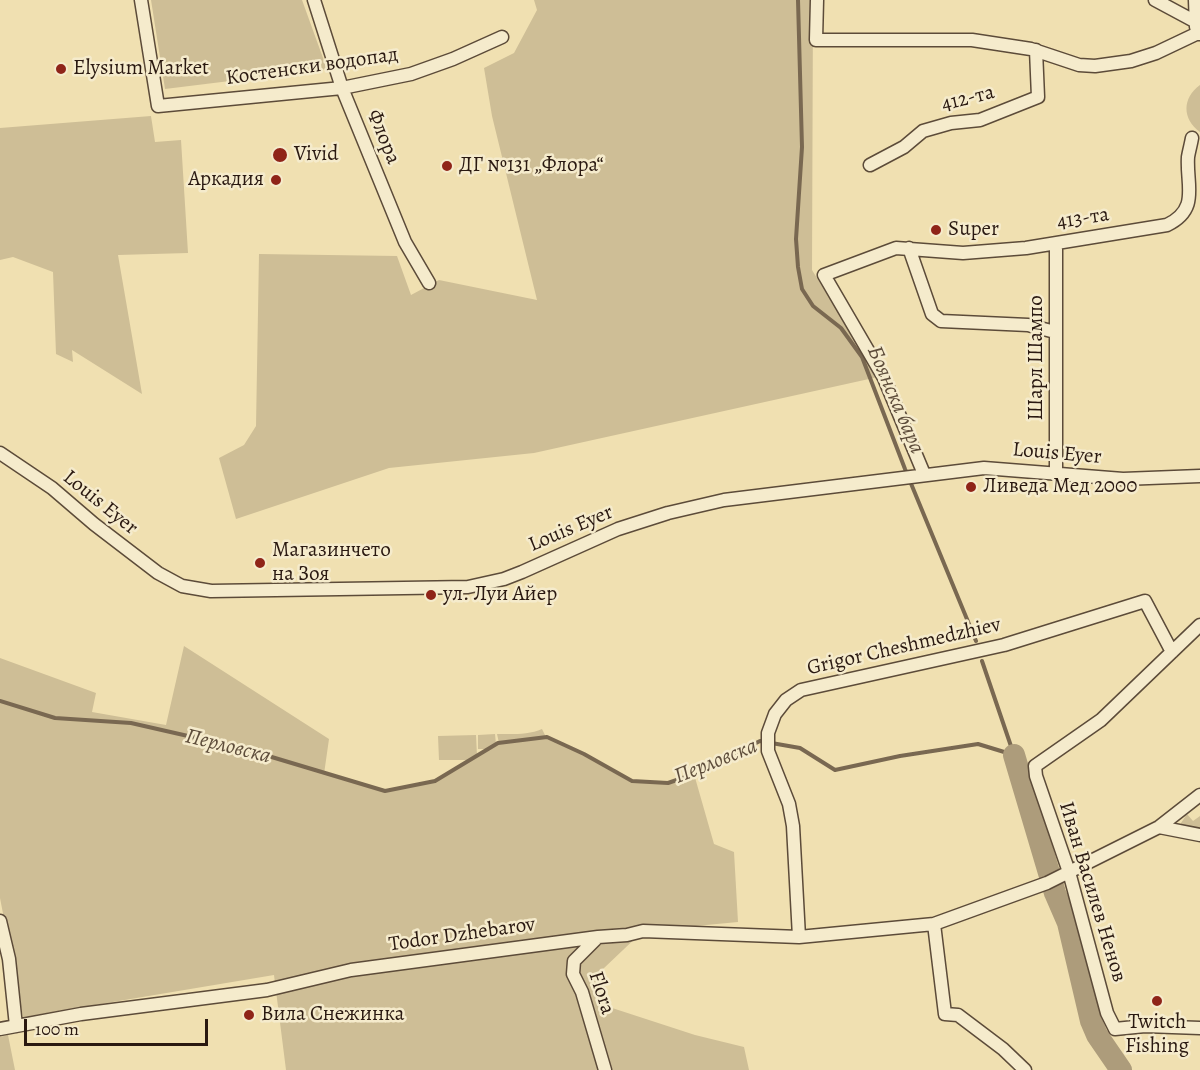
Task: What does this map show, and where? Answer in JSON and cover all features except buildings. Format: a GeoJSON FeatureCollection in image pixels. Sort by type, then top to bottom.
{"type":"FeatureCollection","features":[{"type":"Feature","properties":{"kind":"street","name":"Костенски водопад"},"geometry":{"type":"LineString","coordinates":[[141,0],[158,106],[342,88],[411,74],[453,59],[502,37]]}},
{"type":"Feature","properties":{"kind":"street","name":"Флора"},"geometry":{"type":"LineString","coordinates":[[314,0],[342,88],[405,242],[429,283]]}},
{"type":"Feature","properties":{"kind":"street"},"geometry":{"type":"LineString","coordinates":[[817,0],[816,40],[972,40],[1036,50],[1079,65],[1095,66],[1131,61],[1156,53],[1197,30]]}},
{"type":"Feature","properties":{"kind":"street"},"geometry":{"type":"LineString","coordinates":[[1155,0],[1197,30]]}},
{"type":"Feature","properties":{"kind":"street"},"geometry":{"type":"LineString","coordinates":[[1195,0],[1197,30]]}},
{"type":"Feature","properties":{"kind":"street","name":"412-та"},"geometry":{"type":"LineString","coordinates":[[870,165],[904,147],[923,131],[951,123],[980,120],[1038,97],[1036,50]]}},
{"type":"Feature","properties":{"kind":"street","name":"413-та"},"geometry":{"type":"LineString","coordinates":[[914,476],[884,378],[824,275],[896,248],[963,254],[1056,243],[1167,225],[1176,220],[1188,204],[1190,194],[1188,158],[1192,138]]}},
{"type":"Feature","properties":{"kind":"street","name":"Шарл Шампо"},"geometry":{"type":"LineString","coordinates":[[1056,243],[1056,473]]}},
{"type":"Feature","properties":{"kind":"street"},"geometry":{"type":"LineString","coordinates":[[909,248],[932,314],[941,321],[1028,325],[1055,332]]}},
{"type":"Feature","properties":{"kind":"street","name":"Louis Eyer"},"geometry":{"type":"LineString","coordinates":[[0,453],[52,488],[94,524],[158,573],[183,586],[212,591],[468,588],[504,579],[618,529],[668,513],[724,500],[914,476],[984,468],[1123,478],[1200,476]]}},
{"type":"Feature","properties":{"kind":"street","name":"Grigor Cheshmedzhiev"},"geometry":{"type":"LineString","coordinates":[[799,937],[793,826],[789,804],[768,751],[768,733],[775,714],[786,700],[801,690],[1004,645],[1145,601],[1172,652]]}},
{"type":"Feature","properties":{"kind":"street"},"geometry":{"type":"LineString","coordinates":[[1172,652],[1200,625]]}},
{"type":"Feature","properties":{"kind":"street","name":"Иван Василев Ненов"},"geometry":{"type":"LineString","coordinates":[[1172,652],[1101,720],[1035,766],[1036,776],[1067,873],[1107,1013],[1115,1029],[1145,1026],[1200,1028]]}},
{"type":"Feature","properties":{"kind":"street","name":"Todor Dzhebarov"},"geometry":{"type":"LineString","coordinates":[[0,1029],[81,1014],[267,990],[351,970],[598,936],[627,935],[643,931],[799,937],[934,924],[1047,883],[1159,827],[1200,795]]}},
{"type":"Feature","properties":{"kind":"street"},"geometry":{"type":"LineString","coordinates":[[1159,827],[1200,836]]}},
{"type":"Feature","properties":{"kind":"street"},"geometry":{"type":"LineString","coordinates":[[0,921],[9,959],[16,1026]]}},
{"type":"Feature","properties":{"kind":"street"},"geometry":{"type":"LineString","coordinates":[[934,924],[945,1014],[958,1015],[1003,1049],[1025,1070]]}},
{"type":"Feature","properties":{"kind":"street","name":"Flora"},"geometry":{"type":"LineString","coordinates":[[598,936],[574,961],[573,968],[604,1070]]}},
{"type":"Feature","properties":{"kind":"shaded area"},"geometry":{"type":"Polygon","coordinates":[[[151,0],[302,0],[327,69],[165,89],[151,0]]]}},
{"type":"Feature","properties":{"kind":"shaded area"},"geometry":{"type":"Polygon","coordinates":[[[534,0],[813,0],[812,270],[878,377],[534,453],[389,468],[236,519],[219,458],[244,445],[256,426],[259,254],[397,256],[411,295],[439,280],[537,300],[492,116],[484,68],[514,53],[537,10],[534,0]]]}},
{"type":"Feature","properties":{"kind":"shaded area"},"geometry":{"type":"Polygon","coordinates":[[[1200,85],[1200,132],[1190,121],[1186,108],[1190,96],[1200,85]]]}},
{"type":"Feature","properties":{"kind":"shaded area"},"geometry":{"type":"Polygon","coordinates":[[[151,116],[155,142],[181,140],[188,253],[118,255],[142,394],[72,350],[73,362],[56,354],[53,272],[13,257],[0,260],[0,128],[151,116]]]}},
{"type":"Feature","properties":{"kind":"shaded area"},"geometry":{"type":"Polygon","coordinates":[[[184,646],[329,739],[324,774],[385,791],[435,781],[471,760],[439,760],[438,736],[476,735],[477,756],[487,749],[478,749],[478,735],[495,734],[496,744],[499,743],[497,734],[526,733],[542,729],[546,737],[584,754],[632,781],[668,783],[694,774],[714,844],[734,852],[738,922],[643,931],[603,969],[606,1006],[695,1035],[744,1047],[749,1070],[286,1070],[274,975],[23,1017],[0,898],[0,658],[96,693],[92,712],[166,725],[184,646]]]}},
{"type":"Feature","properties":{"kind":"shaded area"},"geometry":{"type":"Polygon","coordinates":[[[1187,814],[1193,821],[1200,816],[1200,832],[1181,827],[1187,814]]]}},
{"type":"Feature","properties":{"kind":"shaded area"},"geometry":{"type":"Polygon","coordinates":[[[8,1035],[15,1070],[0,1070],[0,1037],[8,1035]]]}},
{"type":"Feature","properties":{"kind":"waterway","name":"Боянска бара"},"geometry":{"type":"LineString","coordinates":[[798,0],[802,147],[796,239],[802,289],[813,306],[841,328],[862,357],[905,469],[976,641]]}},
{"type":"Feature","properties":{"kind":"waterway","name":"Боянска бара"},"geometry":{"type":"LineString","coordinates":[[982,661],[1014,755]]}},
{"type":"Feature","properties":{"kind":"waterway","name":"Перловска"},"geometry":{"type":"LineString","coordinates":[[0,701],[55,718],[131,723],[245,749],[385,791],[435,781],[498,743],[547,737],[584,754],[632,781],[668,783],[694,774],[760,741],[800,748],[835,770],[900,756],[978,744],[1014,755]]}},
{"type":"Feature","properties":{"kind":"waterway","name":"Перловска"},"geometry":{"type":"LineString","coordinates":[[1014,755],[1055,893],[1068,923],[1091,1021],[1097,1035],[1121,1070]]}},
{"type":"Feature","properties":{"kind":"place","name":"Elysium Market"},"geometry":{"type":"Point","coordinates":[61,69]}},
{"type":"Feature","properties":{"kind":"place","name":"Vivid"},"geometry":{"type":"Point","coordinates":[280,155]}},
{"type":"Feature","properties":{"kind":"place","name":"ДГ №131 „Флора“"},"geometry":{"type":"Point","coordinates":[447,166]}},
{"type":"Feature","properties":{"kind":"place","name":"Аркадия"},"geometry":{"type":"Point","coordinates":[276,180]}},
{"type":"Feature","properties":{"kind":"place","name":"Super"},"geometry":{"type":"Point","coordinates":[936,230]}},
{"type":"Feature","properties":{"kind":"place","name":"Ливеда Мед 2000"},"geometry":{"type":"Point","coordinates":[971,487]}},
{"type":"Feature","properties":{"kind":"place","name":"Магазинчето на Зоя"},"geometry":{"type":"Point","coordinates":[260,563]}},
{"type":"Feature","properties":{"kind":"place","name":"ул. Луи Айер"},"geometry":{"type":"Point","coordinates":[431,595]}},
{"type":"Feature","properties":{"kind":"place","name":"Twitch Fishing"},"geometry":{"type":"Point","coordinates":[1157,1001]}},
{"type":"Feature","properties":{"kind":"place","name":"Вила Снежинка"},"geometry":{"type":"Point","coordinates":[249,1015]}}]}
